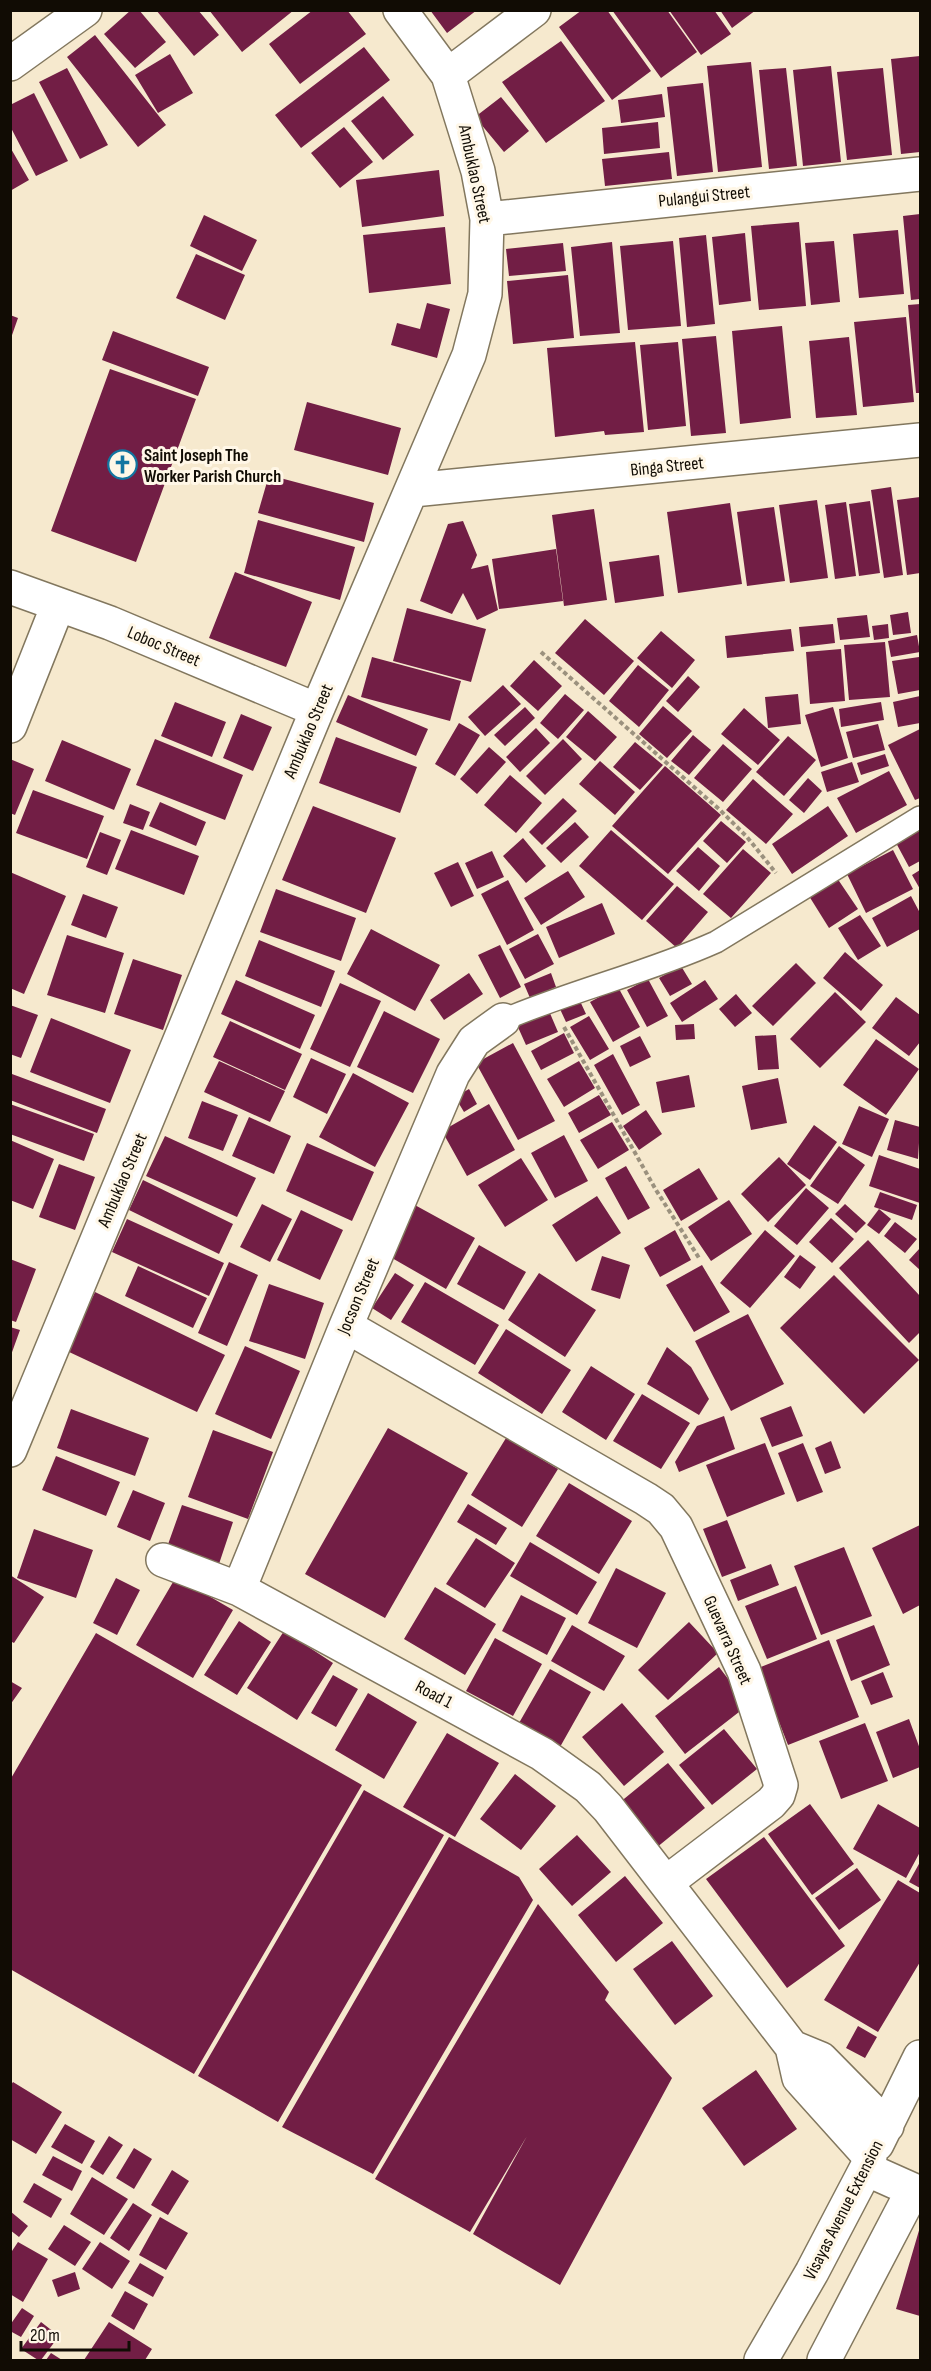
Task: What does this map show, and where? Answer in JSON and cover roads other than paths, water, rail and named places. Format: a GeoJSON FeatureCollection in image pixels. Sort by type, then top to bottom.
{"type":"FeatureCollection","features":[{"type":"Feature","properties":{"kind":"street"},"geometry":{"type":"LineString","coordinates":[[10,64],[85,10]]}},
{"type":"Feature","properties":{"kind":"street","name":"Ambuklao Street"},"geometry":{"type":"LineString","coordinates":[[10,1450],[317,710],[469,355],[485,294],[487,219],[463,117],[448,75],[400,10]]}},
{"type":"Feature","properties":{"kind":"street"},"geometry":{"type":"LineString","coordinates":[[448,75],[534,10]]}},
{"type":"Feature","properties":{"kind":"street","name":"Pulangui Street"},"geometry":{"type":"LineString","coordinates":[[487,219],[921,174]]}},
{"type":"Feature","properties":{"kind":"street","name":"Binga Street"},"geometry":{"type":"LineString","coordinates":[[413,490],[921,440]]}},
{"type":"Feature","properties":{"kind":"street","name":"Loboc Street"},"geometry":{"type":"LineString","coordinates":[[10,587],[110,624],[317,710]]}},
{"type":"Feature","properties":{"kind":"street"},"geometry":{"type":"LineString","coordinates":[[10,726],[58,605]]}},
{"type":"Feature","properties":{"kind":"street","name":"Jocson Street"},"geometry":{"type":"LineString","coordinates":[[239,1589],[346,1326],[453,1074],[474,1041],[503,1020]]}},
{"type":"Feature","properties":{"kind":"street","name":"Guevarra Street"},"geometry":{"type":"LineString","coordinates":[[346,1326],[646,1499],[661,1509],[676,1527],[744,1671],[781,1785],[778,1795],[771,1803],[667,1882]]}},
{"type":"Feature","properties":{"kind":"street","name":"Road 1"},"geometry":{"type":"LineString","coordinates":[[163,1560],[239,1589],[456,1706],[566,1770],[608,1808],[667,1882]]}},
{"type":"Feature","properties":{"kind":"street"},"geometry":{"type":"LineString","coordinates":[[667,1882],[792,2047],[799,2078],[868,2163],[918,2187],[824,2361]]}},
{"type":"Feature","properties":{"kind":"street"},"geometry":{"type":"LineString","coordinates":[[792,2047],[821,2059],[887,2126]]}},
{"type":"Feature","properties":{"kind":"street","name":"Visayas Avenue Extension"},"geometry":{"type":"LineString","coordinates":[[761,2361],[812,2272],[921,2057]]}},
{"type":"Feature","properties":{"kind":"lane"},"geometry":{"type":"LineString","coordinates":[[503,1020],[549,1000],[683,957],[751,923],[921,817]]}},
{"type":"Feature","properties":{"kind":"place","name":"Saint Joseph The Worker Parish Church"},"geometry":{"type":"Point","coordinates":[123,465]}}]}
